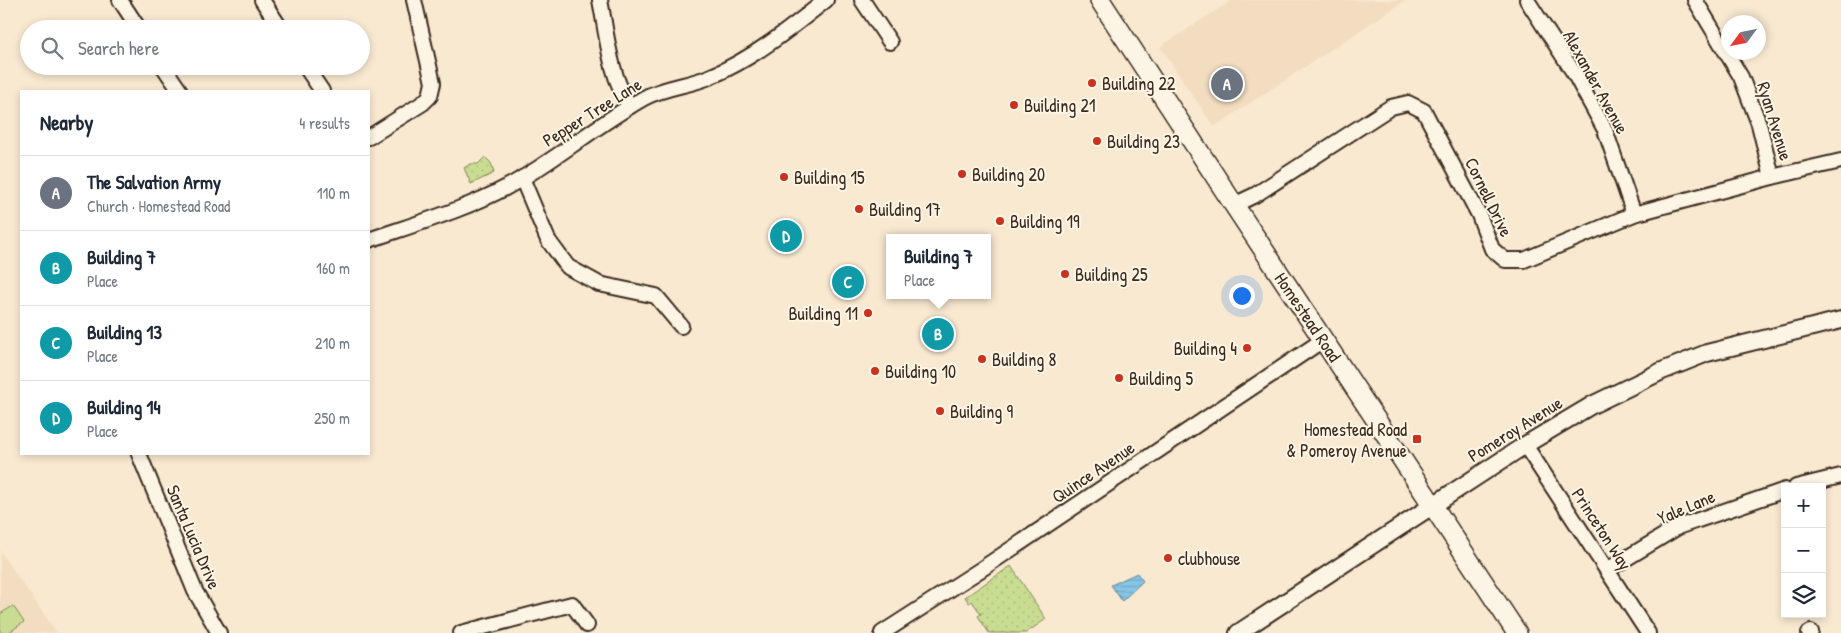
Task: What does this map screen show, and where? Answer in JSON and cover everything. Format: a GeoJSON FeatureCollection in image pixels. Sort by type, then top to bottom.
{"type":"FeatureCollection","features":[{"type":"Feature","properties":{"kind":"main road","name":"Homestead Road"},"geometry":{"type":"LineString","coordinates":[[1104,1],[1234,205],[1517,633]]}},
{"type":"Feature","properties":{"kind":"street"},"geometry":{"type":"LineString","coordinates":[[120,0],[133,20]]}},
{"type":"Feature","properties":{"kind":"street"},"geometry":{"type":"LineString","coordinates":[[262,0],[275,20]]}},
{"type":"Feature","properties":{"kind":"street"},"geometry":{"type":"LineString","coordinates":[[370,136],[430,96],[433,83],[414,0]]}},
{"type":"Feature","properties":{"kind":"street"},"geometry":{"type":"LineString","coordinates":[[600,0],[614,71],[623,96],[630,106]]}},
{"type":"Feature","properties":{"kind":"street","name":"Pepper Tree Lane"},"geometry":{"type":"LineString","coordinates":[[370,240],[476,202],[522,178],[647,96],[722,72],[756,52],[826,0]]}},
{"type":"Feature","properties":{"kind":"street"},"geometry":{"type":"LineString","coordinates":[[862,0],[890,42]]}},
{"type":"Feature","properties":{"kind":"street","name":"Alexander Avenue"},"geometry":{"type":"LineString","coordinates":[[1526,0],[1574,73],[1606,130],[1634,214]]}},
{"type":"Feature","properties":{"kind":"street","name":"Ryan Avenue"},"geometry":{"type":"LineString","coordinates":[[1695,0],[1741,77],[1759,124],[1772,177]]}},
{"type":"Feature","properties":{"kind":"street"},"geometry":{"type":"LineString","coordinates":[[169,75],[179,90]]}},
{"type":"Feature","properties":{"kind":"street"},"geometry":{"type":"LineString","coordinates":[[311,75],[321,90]]}},
{"type":"Feature","properties":{"kind":"street","name":"Cornell Drive"},"geometry":{"type":"LineString","coordinates":[[1234,205],[1255,195],[1390,106],[1408,103],[1424,111],[1479,215],[1492,250],[1505,260],[1524,260],[1634,214],[1772,177],[1841,161]]}},
{"type":"Feature","properties":{"kind":"street"},"geometry":{"type":"LineString","coordinates":[[522,178],[548,240],[568,267],[599,284],[656,296],[681,326]]}},
{"type":"Feature","properties":{"kind":"street","name":"Pomeroy Avenue"},"geometry":{"type":"LineString","coordinates":[[1238,633],[1525,445],[1592,405],[1707,353],[1841,320]]}},
{"type":"Feature","properties":{"kind":"street","name":"Quince Avenue"},"geometry":{"type":"LineString","coordinates":[[882,633],[980,570],[1323,340]]}},
{"type":"Feature","properties":{"kind":"street","name":"Princeton Way"},"geometry":{"type":"LineString","coordinates":[[1525,445],[1648,633]]}},
{"type":"Feature","properties":{"kind":"street","name":"Santa Lucia Drive"},"geometry":{"type":"LineString","coordinates":[[138,455],[195,591],[219,633]]}},
{"type":"Feature","properties":{"kind":"street"},"geometry":{"type":"LineString","coordinates":[[1812,483],[1841,476]]}},
{"type":"Feature","properties":{"kind":"street","name":"Yale Lane"},"geometry":{"type":"LineString","coordinates":[[1607,570],[1678,527],[1781,491]]}},
{"type":"Feature","properties":{"kind":"street"},"geometry":{"type":"LineString","coordinates":[[461,633],[572,604],[587,625]]}},
{"type":"Feature","properties":{"kind":"shaded area"},"geometry":{"type":"Polygon","coordinates":[[[1232,0],[1406,0],[1214,127],[1160,47],[1232,0]]]}},
{"type":"Feature","properties":{"kind":"shaded area"},"geometry":{"type":"Polygon","coordinates":[[[0,551],[57,633],[0,633],[0,551]]]}},
{"type":"Feature","properties":{"kind":"green space"},"geometry":{"type":"Polygon","coordinates":[[[485,157],[491,163],[494,173],[471,184],[464,168],[470,164],[478,164],[485,157]]]}},
{"type":"Feature","properties":{"kind":"green space"},"geometry":{"type":"Polygon","coordinates":[[[1011,566],[1046,619],[1026,633],[989,633],[978,616],[981,614],[972,601],[969,603],[965,597],[1011,566]]]}},
{"type":"Feature","properties":{"kind":"green space"},"geometry":{"type":"Polygon","coordinates":[[[13,606],[24,622],[8,633],[0,633],[0,614],[13,606]]]}},
{"type":"Feature","properties":{"kind":"water"},"geometry":{"type":"Polygon","coordinates":[[[1137,573],[1143,581],[1122,601],[1111,585],[1137,573]]]}},
{"type":"Feature","properties":{"kind":"place","name":"Building 22"},"geometry":{"type":"Point","coordinates":[1092,83]}},
{"type":"Feature","properties":{"kind":"place","name":"The Salvation Army"},"geometry":{"type":"Point","coordinates":[1227,84]}},
{"type":"Feature","properties":{"kind":"place","name":"Building 21"},"geometry":{"type":"Point","coordinates":[1014,105]}},
{"type":"Feature","properties":{"kind":"place","name":"Building 23"},"geometry":{"type":"Point","coordinates":[1097,141]}},
{"type":"Feature","properties":{"kind":"place","name":"Building 20"},"geometry":{"type":"Point","coordinates":[962,174]}},
{"type":"Feature","properties":{"kind":"place","name":"Building 15"},"geometry":{"type":"Point","coordinates":[784,177]}},
{"type":"Feature","properties":{"kind":"place","name":"Building 17"},"geometry":{"type":"Point","coordinates":[859,209]}},
{"type":"Feature","properties":{"kind":"place","name":"Building 19"},"geometry":{"type":"Point","coordinates":[1000,221]}},
{"type":"Feature","properties":{"kind":"place","name":"Building 14"},"geometry":{"type":"Point","coordinates":[786,236]}},
{"type":"Feature","properties":{"kind":"place","name":"Building 25"},"geometry":{"type":"Point","coordinates":[1065,274]}},
{"type":"Feature","properties":{"kind":"place","name":"Building 13"},"geometry":{"type":"Point","coordinates":[848,282]}},
{"type":"Feature","properties":{"kind":"place","name":"Building 11"},"geometry":{"type":"Point","coordinates":[868,313]}},
{"type":"Feature","properties":{"kind":"place","name":"Building 7"},"geometry":{"type":"Point","coordinates":[938,334]}},
{"type":"Feature","properties":{"kind":"place","name":"Building 4"},"geometry":{"type":"Point","coordinates":[1247,348]}},
{"type":"Feature","properties":{"kind":"place","name":"Building 8"},"geometry":{"type":"Point","coordinates":[982,359]}},
{"type":"Feature","properties":{"kind":"place","name":"Building 10"},"geometry":{"type":"Point","coordinates":[875,371]}},
{"type":"Feature","properties":{"kind":"place","name":"Building 5"},"geometry":{"type":"Point","coordinates":[1119,378]}},
{"type":"Feature","properties":{"kind":"place","name":"Building 9"},"geometry":{"type":"Point","coordinates":[940,411]}},
{"type":"Feature","properties":{"kind":"place","name":"Homestead Road & Pomeroy Avenue"},"geometry":{"type":"Point","coordinates":[1417,439]}},
{"type":"Feature","properties":{"kind":"place","name":"clubhouse"},"geometry":{"type":"Point","coordinates":[1168,558]}}]}
